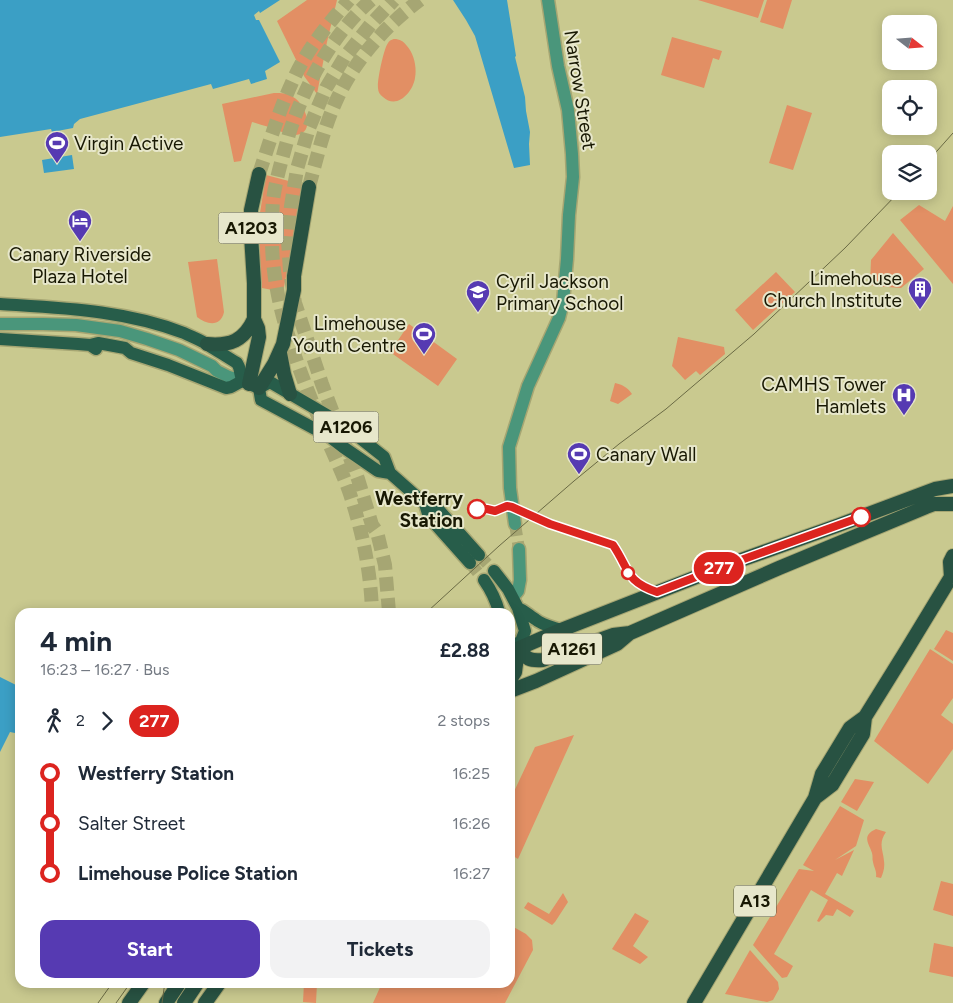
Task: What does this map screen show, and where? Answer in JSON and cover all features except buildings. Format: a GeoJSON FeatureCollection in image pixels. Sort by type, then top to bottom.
{"type":"FeatureCollection","features":[{"type":"Feature","properties":{"kind":"highway","name":"A1203"},"geometry":{"type":"LineString","coordinates":[[250,384],[259,337],[254,318],[251,210],[259,174]]}},
{"type":"Feature","properties":{"kind":"highway","name":"A1203"},"geometry":{"type":"LineString","coordinates":[[250,384],[280,353],[284,344],[309,187]]}},
{"type":"Feature","properties":{"kind":"highway"},"geometry":{"type":"LineString","coordinates":[[206,344],[235,342],[251,327],[254,318]]}},
{"type":"Feature","properties":{"kind":"highway","name":"A1203"},"geometry":{"type":"LineString","coordinates":[[280,353],[290,394]]}},
{"type":"Feature","properties":{"kind":"highway","name":"A1261"},"geometry":{"type":"LineString","coordinates":[[935,489],[953,476]]}},
{"type":"Feature","properties":{"kind":"highway","name":"A1261"},"geometry":{"type":"LineString","coordinates":[[515,646],[727,565],[935,489],[953,486]]}},
{"type":"Feature","properties":{"kind":"highway","name":"A1261"},"geometry":{"type":"LineString","coordinates":[[515,689],[617,644],[630,634],[779,568],[934,504],[953,504]]}},
{"type":"Feature","properties":{"kind":"highway","name":"A13"},"geometry":{"type":"LineString","coordinates":[[694,1003],[814,798],[832,785],[863,734],[865,717],[952,576],[950,562],[953,556]]}},
{"type":"Feature","properties":{"kind":"highway","name":"A1261"},"geometry":{"type":"LineString","coordinates":[[515,649],[530,660],[543,660],[613,634],[630,634]]}},
{"type":"Feature","properties":{"kind":"highway"},"geometry":{"type":"LineString","coordinates":[[129,1003],[140,988]]}},
{"type":"Feature","properties":{"kind":"highway"},"geometry":{"type":"LineString","coordinates":[[166,1003],[176,988]]}},
{"type":"Feature","properties":{"kind":"highway"},"geometry":{"type":"LineString","coordinates":[[184,1003],[194,988]]}},
{"type":"Feature","properties":{"kind":"highway"},"geometry":{"type":"LineString","coordinates":[[205,1003],[216,988]]}},
{"type":"Feature","properties":{"kind":"main road","name":"A1206"},"geometry":{"type":"LineString","coordinates":[[0,304],[101,311],[141,319],[184,333],[237,363],[261,400],[330,437],[378,471],[390,473]]}},
{"type":"Feature","properties":{"kind":"main road","name":"A1206"},"geometry":{"type":"LineString","coordinates":[[0,340],[90,345],[97,350],[122,355],[130,353],[168,365],[226,388],[270,382],[343,426],[384,457],[390,473],[425,504],[437,508],[475,559]]}},
{"type":"Feature","properties":{"kind":"main road"},"geometry":{"type":"LineString","coordinates":[[498,575],[516,602],[525,631],[515,644]]}},
{"type":"Feature","properties":{"kind":"main road"},"geometry":{"type":"LineString","coordinates":[[484,580],[492,590],[498,608]]}},
{"type":"Feature","properties":{"kind":"main road"},"geometry":{"type":"LineString","coordinates":[[516,602],[539,622],[561,630]]}},
{"type":"Feature","properties":{"kind":"street","name":"Narrow Street"},"geometry":{"type":"LineString","coordinates":[[515,524],[510,488],[509,447],[528,386],[559,318],[567,259],[573,177],[568,110],[558,66],[548,0]]}},
{"type":"Feature","properties":{"kind":"street"},"geometry":{"type":"LineString","coordinates":[[0,324],[76,325],[120,331],[179,350],[212,366],[219,365],[233,371],[250,384]]}},
{"type":"Feature","properties":{"kind":"street"},"geometry":{"type":"LineString","coordinates":[[516,602],[520,577],[518,567],[520,561],[519,548]]}},
{"type":"Feature","properties":{"kind":"street"},"geometry":{"type":"LineString","coordinates":[[498,575],[518,567]]}},
{"type":"Feature","properties":{"kind":"shaded area"},"geometry":{"type":"Polygon","coordinates":[[[307,0],[337,0],[317,94],[304,76],[277,21],[307,0]]]}},
{"type":"Feature","properties":{"kind":"shaded area"},"geometry":{"type":"Polygon","coordinates":[[[698,0],[764,0],[758,18],[698,0]]]}},
{"type":"Feature","properties":{"kind":"shaded area"},"geometry":{"type":"Polygon","coordinates":[[[767,0],[792,0],[783,29],[760,22],[767,0]]]}},
{"type":"Feature","properties":{"kind":"shaded area"},"geometry":{"type":"Polygon","coordinates":[[[672,37],[722,51],[719,60],[713,58],[704,88],[661,75],[672,37]]]}},
{"type":"Feature","properties":{"kind":"shaded area"},"geometry":{"type":"Polygon","coordinates":[[[394,39],[403,42],[409,49],[416,69],[414,83],[408,94],[404,98],[394,101],[388,100],[381,95],[378,91],[378,84],[386,46],[389,41],[394,39]]]}},
{"type":"Feature","properties":{"kind":"shaded area"},"geometry":{"type":"Polygon","coordinates":[[[274,93],[289,95],[298,101],[307,119],[305,130],[301,134],[292,135],[252,122],[241,161],[234,162],[222,104],[274,93]]]}},
{"type":"Feature","properties":{"kind":"shaded area"},"geometry":{"type":"Polygon","coordinates":[[[787,105],[812,113],[793,170],[769,163],[787,105]]]}},
{"type":"Feature","properties":{"kind":"shaded area"},"geometry":{"type":"Polygon","coordinates":[[[266,175],[304,185],[283,292],[262,288],[259,219],[266,175]]]}},
{"type":"Feature","properties":{"kind":"shaded area"},"geometry":{"type":"Polygon","coordinates":[[[919,205],[945,221],[953,206],[953,284],[900,220],[919,205]]]}},
{"type":"Feature","properties":{"kind":"shaded area"},"geometry":{"type":"Polygon","coordinates":[[[893,233],[924,269],[901,288],[873,286],[870,283],[871,260],[893,233]]]}},
{"type":"Feature","properties":{"kind":"shaded area"},"geometry":{"type":"Polygon","coordinates":[[[217,259],[224,312],[220,320],[209,323],[197,317],[188,262],[217,259]]]}},
{"type":"Feature","properties":{"kind":"shaded area"},"geometry":{"type":"Polygon","coordinates":[[[776,272],[795,292],[753,330],[735,310],[776,272]]]}},
{"type":"Feature","properties":{"kind":"shaded area","name":"Limehouse Youth Centre"},"geometry":{"type":"Polygon","coordinates":[[[409,324],[457,359],[438,386],[390,352],[409,324]]]}},
{"type":"Feature","properties":{"kind":"shaded area"},"geometry":{"type":"Polygon","coordinates":[[[678,337],[724,347],[725,354],[700,375],[696,371],[685,380],[672,366],[678,337]]]}},
{"type":"Feature","properties":{"kind":"shaded area"},"geometry":{"type":"Polygon","coordinates":[[[615,383],[625,387],[632,394],[618,404],[610,401],[615,383]]]}},
{"type":"Feature","properties":{"kind":"shaded area"},"geometry":{"type":"Polygon","coordinates":[[[946,630],[953,633],[953,661],[934,649],[946,630]]]}},
{"type":"Feature","properties":{"kind":"shaded area"},"geometry":{"type":"Polygon","coordinates":[[[930,649],[953,664],[953,698],[941,715],[953,724],[953,749],[928,784],[874,741],[930,649]]]}},
{"type":"Feature","properties":{"kind":"shaded area"},"geometry":{"type":"Polygon","coordinates":[[[574,735],[518,859],[515,857],[515,789],[535,747],[574,735]]]}},
{"type":"Feature","properties":{"kind":"shaded area"},"geometry":{"type":"Polygon","coordinates":[[[855,779],[874,782],[857,811],[841,802],[855,779]]]}},
{"type":"Feature","properties":{"kind":"shaded area"},"geometry":{"type":"Polygon","coordinates":[[[840,806],[864,820],[856,846],[835,860],[854,850],[842,876],[837,873],[825,894],[854,911],[850,917],[837,909],[833,916],[826,915],[819,922],[817,921],[828,900],[811,890],[774,954],[793,966],[787,977],[782,978],[753,945],[799,869],[814,871],[803,865],[840,806]]]}},
{"type":"Feature","properties":{"kind":"shaded area"},"geometry":{"type":"Polygon","coordinates":[[[876,829],[886,832],[882,843],[884,866],[881,878],[876,877],[872,854],[867,840],[869,834],[876,829]]]}},
{"type":"Feature","properties":{"kind":"shaded area"},"geometry":{"type":"Polygon","coordinates":[[[941,881],[953,884],[953,916],[933,910],[941,881]]]}},
{"type":"Feature","properties":{"kind":"shaded area"},"geometry":{"type":"Polygon","coordinates":[[[563,893],[568,902],[552,925],[524,908],[528,902],[549,914],[563,893]]]}},
{"type":"Feature","properties":{"kind":"shaded area"},"geometry":{"type":"Polygon","coordinates":[[[635,913],[649,921],[633,946],[648,957],[640,964],[612,949],[635,913]]]}},
{"type":"Feature","properties":{"kind":"shaded area"},"geometry":{"type":"Polygon","coordinates":[[[515,928],[532,940],[533,950],[515,984],[515,928]]]}},
{"type":"Feature","properties":{"kind":"shaded area"},"geometry":{"type":"Polygon","coordinates":[[[934,943],[953,947],[953,977],[929,972],[934,943]]]}},
{"type":"Feature","properties":{"kind":"shaded area"},"geometry":{"type":"Polygon","coordinates":[[[750,950],[778,982],[779,989],[773,1000],[767,1002],[725,994],[750,950]]]}},
{"type":"Feature","properties":{"kind":"shaded area"},"geometry":{"type":"Polygon","coordinates":[[[304,988],[317,988],[316,1003],[303,1002],[304,988]]]}},
{"type":"Feature","properties":{"kind":"shaded area"},"geometry":{"type":"Polygon","coordinates":[[[380,988],[513,988],[505,1003],[373,1003],[380,988]]]}},
{"type":"Feature","properties":{"kind":"water"},"geometry":{"type":"Polygon","coordinates":[[[0,0],[280,0],[254,15],[256,20],[259,20],[280,62],[265,71],[267,79],[251,84],[249,79],[213,89],[211,84],[80,119],[74,124],[73,128],[52,132],[51,129],[0,137],[0,0]]]}},
{"type":"Feature","properties":{"kind":"water"},"geometry":{"type":"Polygon","coordinates":[[[453,0],[507,0],[515,57],[525,97],[530,132],[530,165],[514,168],[475,36],[453,0]]]}},
{"type":"Feature","properties":{"kind":"water"},"geometry":{"type":"Polygon","coordinates":[[[72,155],[74,169],[44,173],[42,160],[72,155]]]}},
{"type":"Feature","properties":{"kind":"water"},"geometry":{"type":"Polygon","coordinates":[[[0,677],[15,684],[15,733],[10,732],[0,752],[0,677]]]}},
{"type":"Feature","properties":{"kind":"tunnel"},"geometry":{"type":"LineString","coordinates":[[259,174],[280,112],[300,66],[319,36],[349,0]]}},
{"type":"Feature","properties":{"kind":"tunnel"},"geometry":{"type":"LineString","coordinates":[[371,0],[332,45],[321,61],[303,97],[289,134],[274,192],[272,242],[274,269],[284,322],[311,399],[347,485],[359,525],[366,554],[372,608]]}},
{"type":"Feature","properties":{"kind":"tunnel"},"geometry":{"type":"LineString","coordinates":[[389,608],[385,565],[377,532],[372,525],[358,479],[322,384],[295,303],[288,240],[297,169],[309,128],[326,88],[344,58],[371,24],[394,0]]}},
{"type":"Feature","properties":{"kind":"tunnel"},"geometry":{"type":"LineString","coordinates":[[309,187],[328,120],[344,85],[362,57],[383,32],[420,0]]}},
{"type":"Feature","properties":{"kind":"tunnel"},"geometry":{"type":"LineString","coordinates":[[515,524],[519,549]]}},
{"type":"Feature","properties":{"kind":"tunnel"},"geometry":{"type":"LineString","coordinates":[[479,555],[494,571]]}},
{"type":"Feature","properties":{"kind":"tunnel"},"geometry":{"type":"LineString","coordinates":[[470,563],[484,580]]}},
{"type":"Feature","properties":{"kind":"tram line"},"geometry":{"type":"LineString","coordinates":[[937,151],[953,133]]}},
{"type":"Feature","properties":{"kind":"tram line"},"geometry":{"type":"LineString","coordinates":[[431,608],[574,481],[666,409],[754,334],[845,248],[891,200]]}},
{"type":"Feature","properties":{"kind":"tram line"},"geometry":{"type":"LineString","coordinates":[[98,1003],[109,988]]}},
{"type":"Feature","properties":{"kind":"tram line"},"geometry":{"type":"LineString","coordinates":[[116,1003],[127,988]]}},
{"type":"Feature","properties":{"kind":"tram line"},"geometry":{"type":"LineString","coordinates":[[162,1003],[164,988]]}},
{"type":"Feature","properties":{"kind":"bus line","name":"277"},"geometry":{"type":"LineString","coordinates":[[477,509],[495,511],[507,506],[512,507],[550,524],[613,545],[633,580],[643,587],[657,592],[861,517]]}},
{"type":"Feature","properties":{"kind":"place","name":"Virgin Active"},"geometry":{"type":"Point","coordinates":[57,164]}},
{"type":"Feature","properties":{"kind":"place","name":"Canary Riverside Plaza Hotel"},"geometry":{"type":"Point","coordinates":[80,242]}},
{"type":"Feature","properties":{"kind":"place","name":"Limehouse Church Institute"},"geometry":{"type":"Point","coordinates":[920,310]}},
{"type":"Feature","properties":{"kind":"place","name":"Cyril Jackson Primary School"},"geometry":{"type":"Point","coordinates":[478,313]}},
{"type":"Feature","properties":{"kind":"place","name":"Limehouse Youth Centre"},"geometry":{"type":"Point","coordinates":[424,355]}},
{"type":"Feature","properties":{"kind":"place","name":"CAMHS Tower Hamlets"},"geometry":{"type":"Point","coordinates":[904,416]}},
{"type":"Feature","properties":{"kind":"place","name":"Canary Wall"},"geometry":{"type":"Point","coordinates":[579,475]}},
{"type":"Feature","properties":{"kind":"place","name":"Westferry Station"},"geometry":{"type":"Point","coordinates":[477,509]}}]}
